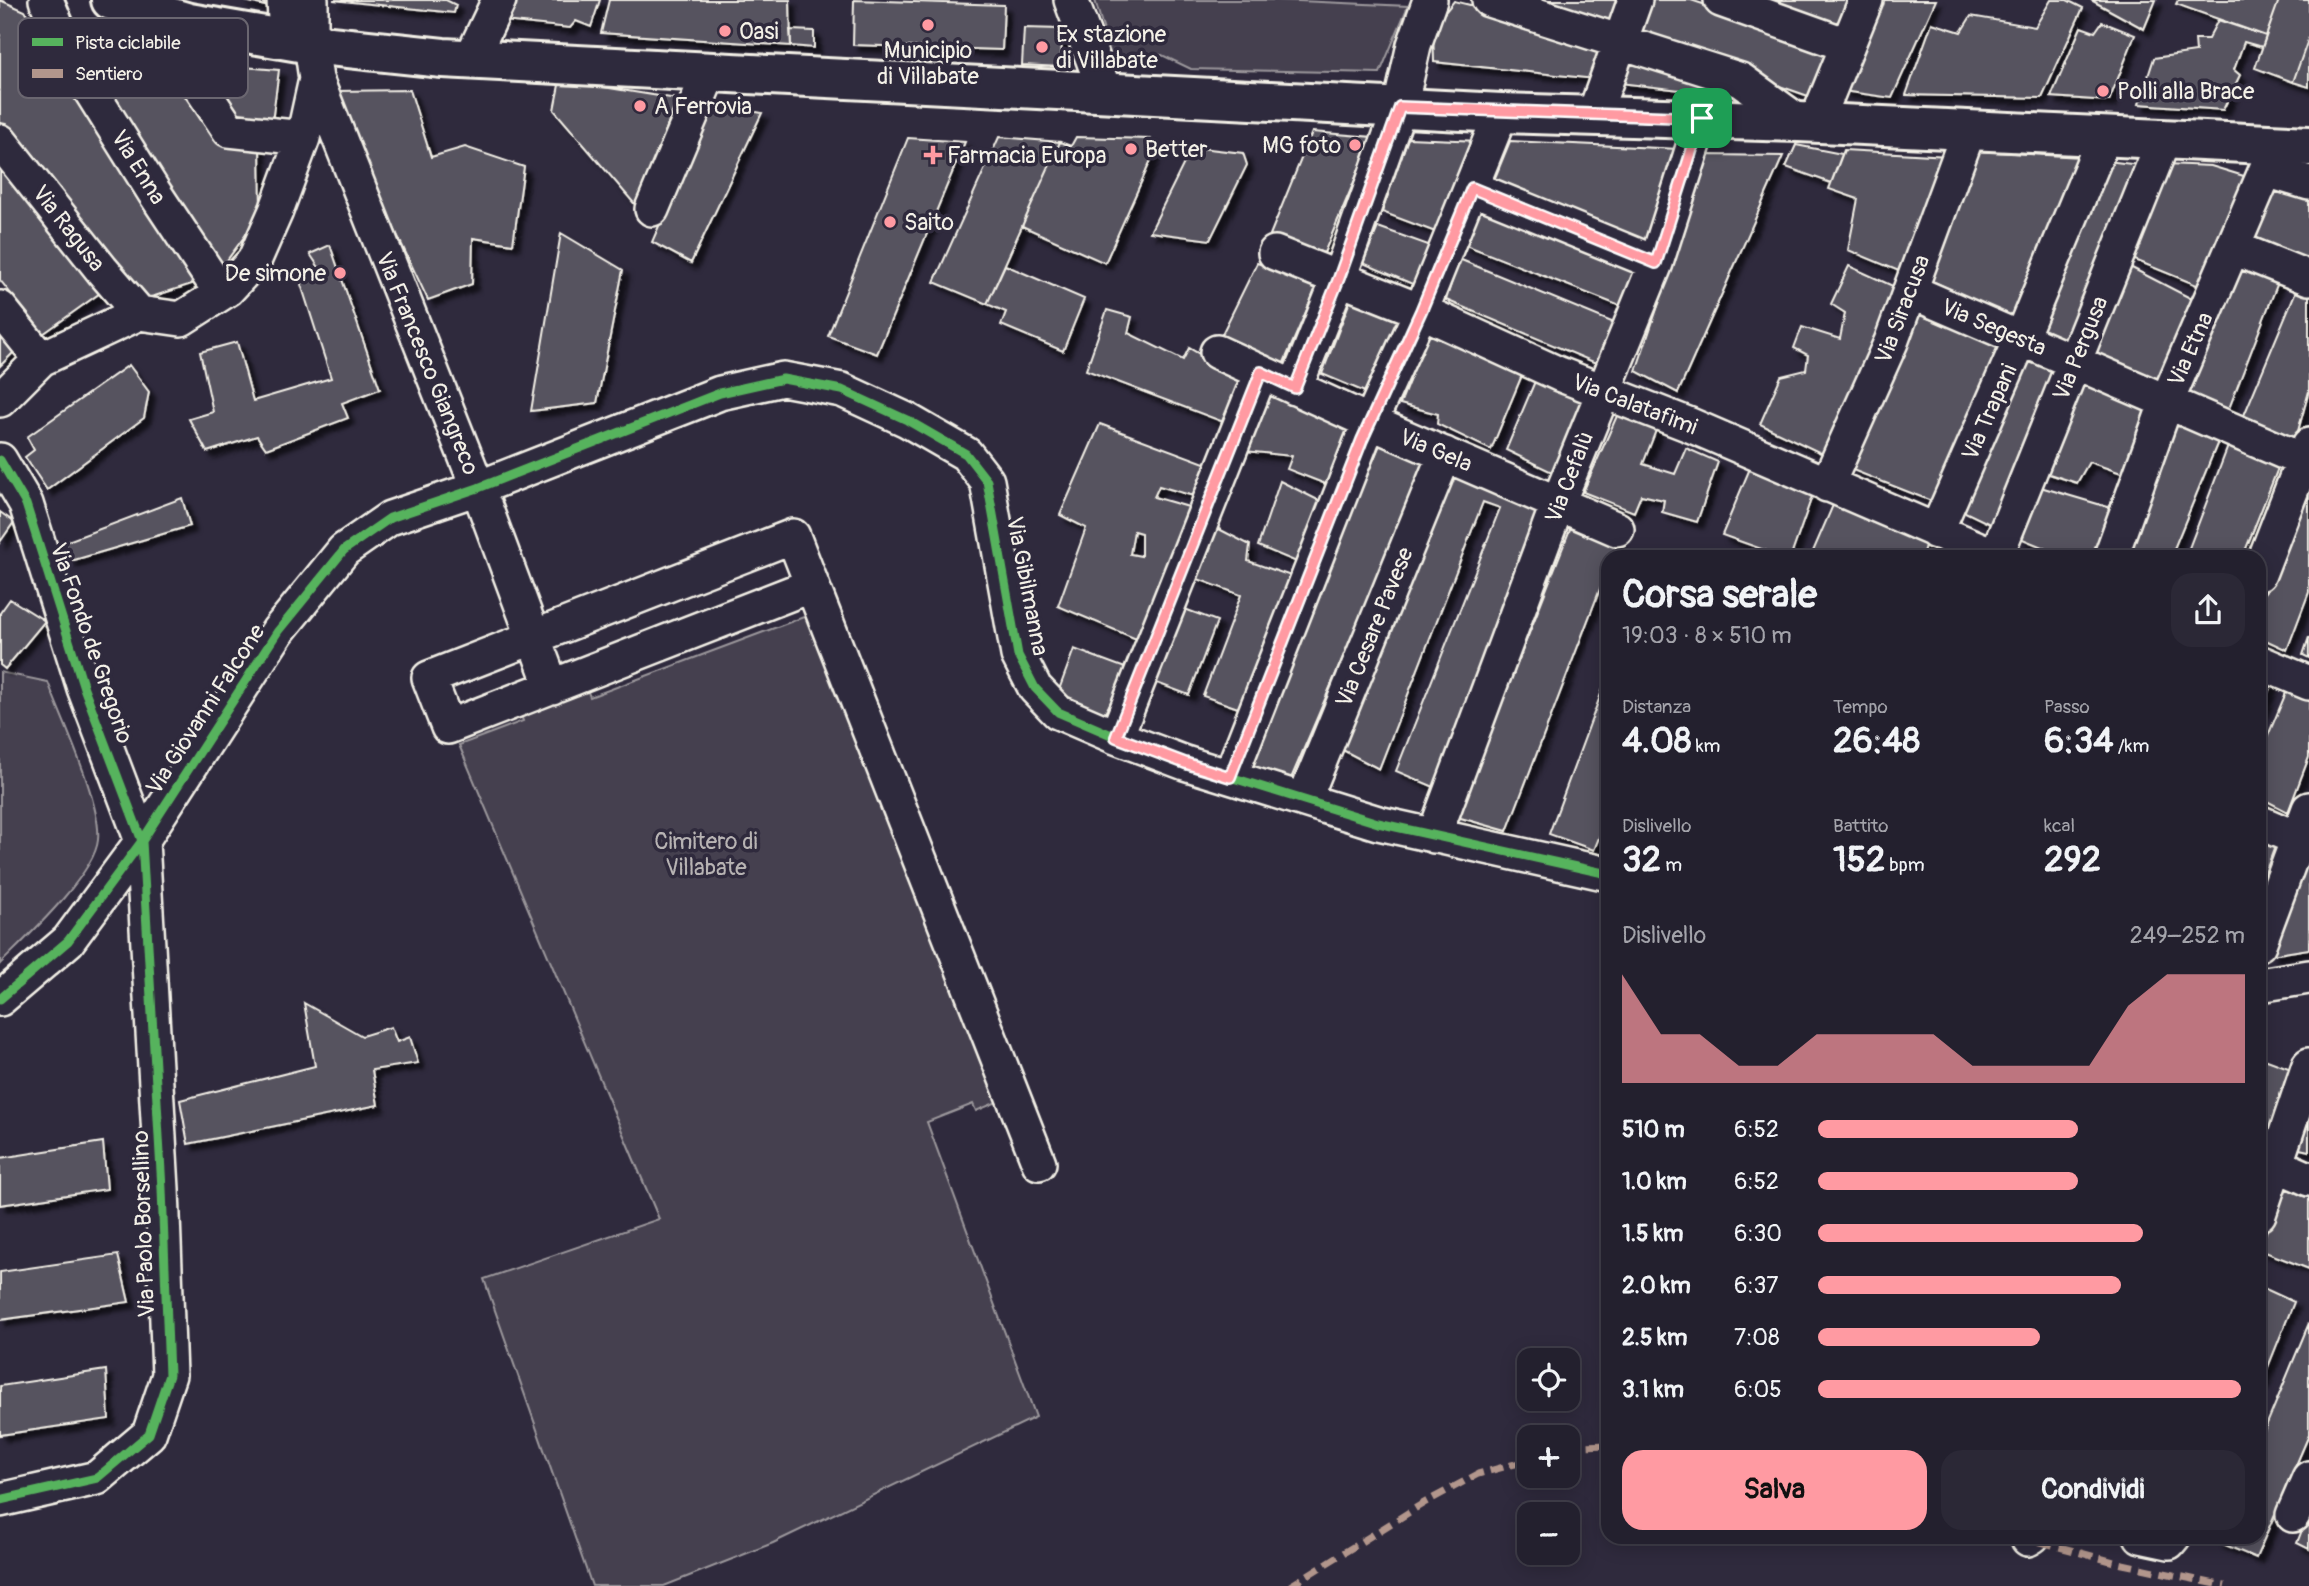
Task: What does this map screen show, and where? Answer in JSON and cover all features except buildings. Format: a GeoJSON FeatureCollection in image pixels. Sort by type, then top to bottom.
{"type":"FeatureCollection","features":[{"type":"Feature","properties":{"kind":"main road"},"geometry":{"type":"LineString","coordinates":[[111,0],[172,18]]}},
{"type":"Feature","properties":{"kind":"main road"},"geometry":{"type":"LineString","coordinates":[[248,39],[304,54],[471,59],[1501,113],[1702,118],[2105,136],[2164,139],[2284,153]]}},
{"type":"Feature","properties":{"kind":"street","name":"Via Enna"},"geometry":{"type":"LineString","coordinates":[[46,0],[54,18]]}},
{"type":"Feature","properties":{"kind":"street"},"geometry":{"type":"LineString","coordinates":[[284,0],[304,54]]}},
{"type":"Feature","properties":{"kind":"street"},"geometry":{"type":"LineString","coordinates":[[0,400],[41,359],[139,313],[181,319],[229,289],[254,261],[303,138],[304,54],[311,0]]}},
{"type":"Feature","properties":{"kind":"street"},"geometry":{"type":"LineString","coordinates":[[471,59],[499,0]]}},
{"type":"Feature","properties":{"kind":"street"},"geometry":{"type":"LineString","coordinates":[[1071,0],[1105,92]]}},
{"type":"Feature","properties":{"kind":"street"},"geometry":{"type":"LineString","coordinates":[[1295,388],[1339,278],[1400,107],[1414,46],[1430,0]]}},
{"type":"Feature","properties":{"kind":"street"},"geometry":{"type":"LineString","coordinates":[[1489,0],[1741,80],[1808,123],[1866,0]]}},
{"type":"Feature","properties":{"kind":"street"},"geometry":{"type":"LineString","coordinates":[[1594,115],[1635,0]]}},
{"type":"Feature","properties":{"kind":"street"},"geometry":{"type":"LineString","coordinates":[[1721,0],[1847,45]]}},
{"type":"Feature","properties":{"kind":"street","name":"Via Francesco Giangreco"},"geometry":{"type":"LineString","coordinates":[[304,54],[478,488],[552,687]]}},
{"type":"Feature","properties":{"kind":"street"},"geometry":{"type":"LineString","coordinates":[[652,209],[710,71]]}},
{"type":"Feature","properties":{"kind":"street","name":"Via Enna"},"geometry":{"type":"LineString","coordinates":[[95,98],[221,293]]}},
{"type":"Feature","properties":{"kind":"street"},"geometry":{"type":"LineString","coordinates":[[208,98],[229,130],[303,138]]}},
{"type":"Feature","properties":{"kind":"street"},"geometry":{"type":"LineString","coordinates":[[1230,777],[1370,422],[1421,311],[1501,113]]}},
{"type":"Feature","properties":{"kind":"street","name":"Via Cefalù"},"geometry":{"type":"LineString","coordinates":[[1434,836],[1558,503],[1656,263],[1702,118]]}},
{"type":"Feature","properties":{"kind":"street","name":"Via Siracusa"},"geometry":{"type":"LineString","coordinates":[[1827,485],[1891,342],[1969,130]]}},
{"type":"Feature","properties":{"kind":"street","name":"Via Trapani"},"geometry":{"type":"LineString","coordinates":[[1936,532],[2105,136]]}},
{"type":"Feature","properties":{"kind":"street","name":"Via Pergusa"},"geometry":{"type":"LineString","coordinates":[[1997,550],[2164,139]]}},
{"type":"Feature","properties":{"kind":"street","name":"Via Ragusa"},"geometry":{"type":"LineString","coordinates":[[0,141],[139,313]]}},
{"type":"Feature","properties":{"kind":"street"},"geometry":{"type":"LineString","coordinates":[[2284,153],[2309,183]]}},
{"type":"Feature","properties":{"kind":"street","name":"Via Etna"},"geometry":{"type":"LineString","coordinates":[[2112,550],[2167,401],[2234,247],[2284,153]]}},
{"type":"Feature","properties":{"kind":"street"},"geometry":{"type":"LineString","coordinates":[[1472,188],[1656,263]]}},
{"type":"Feature","properties":{"kind":"street"},"geometry":{"type":"LineString","coordinates":[[2234,247],[2309,278]]}},
{"type":"Feature","properties":{"kind":"street","name":"Via Calatafimi"},"geometry":{"type":"LineString","coordinates":[[1275,253],[1421,311],[1559,374],[1690,425],[1980,550]]}},
{"type":"Feature","properties":{"kind":"street","name":"Via Segesta"},"geometry":{"type":"LineString","coordinates":[[1910,291],[2020,340],[2307,456]]}},
{"type":"Feature","properties":{"kind":"street"},"geometry":{"type":"LineString","coordinates":[[0,307],[41,359]]}},
{"type":"Feature","properties":{"kind":"street","name":"Via Gela"},"geometry":{"type":"LineString","coordinates":[[1217,352],[1370,422],[1617,529]]}},
{"type":"Feature","properties":{"kind":"street"},"geometry":{"type":"LineString","coordinates":[[1116,737],[1261,372]]}},
{"type":"Feature","properties":{"kind":"street","name":"Via Gibilmanna"},"geometry":{"type":"LineString","coordinates":[[478,488],[720,393],[783,379],[842,390],[907,420],[966,454],[987,481],[1018,655],[1035,688],[1058,712],[1185,763],[1378,823],[1601,872]]}},
{"type":"Feature","properties":{"kind":"street","name":"Via Cesare Pavese"},"geometry":{"type":"LineString","coordinates":[[1304,800],[1445,454]]}},
{"type":"Feature","properties":{"kind":"street"},"geometry":{"type":"LineString","coordinates":[[2266,557],[2307,456]]}},
{"type":"Feature","properties":{"kind":"street","name":"Via Fondo de Gregorio"},"geometry":{"type":"LineString","coordinates":[[0,460],[26,504],[85,688],[142,842]]}},
{"type":"Feature","properties":{"kind":"street","name":"Via Giovanni Falcone"},"geometry":{"type":"LineString","coordinates":[[0,999],[68,941],[142,842],[278,631],[344,550],[390,518],[478,488]]}},
{"type":"Feature","properties":{"kind":"street"},"geometry":{"type":"LineString","coordinates":[[812,585],[448,727],[429,678],[793,536],[1039,1163]]}},
{"type":"Feature","properties":{"kind":"street"},"geometry":{"type":"LineString","coordinates":[[2266,665],[2309,683]]}},
{"type":"Feature","properties":{"kind":"street"},"geometry":{"type":"LineString","coordinates":[[2266,823],[2305,831],[2266,927]]}},
{"type":"Feature","properties":{"kind":"street","name":"Via Paolo Borsellino"},"geometry":{"type":"LineString","coordinates":[[0,1500],[97,1478],[149,1434],[169,1375],[142,842]]}},
{"type":"Feature","properties":{"kind":"street"},"geometry":{"type":"LineString","coordinates":[[2266,984],[2309,977]]}},
{"type":"Feature","properties":{"kind":"street"},"geometry":{"type":"LineString","coordinates":[[2266,1193],[2309,1065]]}},
{"type":"Feature","properties":{"kind":"street"},"geometry":{"type":"LineString","coordinates":[[2276,1164],[2309,1179]]}},
{"type":"Feature","properties":{"kind":"street"},"geometry":{"type":"LineString","coordinates":[[2293,1515],[2309,1478]]}},
{"type":"Feature","properties":{"kind":"green space"},"geometry":{"type":"Polygon","coordinates":[[[1095,0],[1277,0],[1408,6],[1380,73],[1191,69],[1162,55],[1144,56],[1137,64],[1113,63],[1095,0]]]}},
{"type":"Feature","properties":{"kind":"green space","name":"Cimitero di Villabate"},"geometry":{"type":"Polygon","coordinates":[[[809,615],[1002,1100],[976,1111],[973,1104],[927,1122],[1036,1417],[773,1543],[664,1586],[592,1586],[484,1279],[659,1219],[459,745],[523,721],[518,707],[584,682],[590,697],[809,615]]]}},
{"type":"Feature","properties":{"kind":"green space"},"geometry":{"type":"Polygon","coordinates":[[[0,672],[48,682],[88,784],[98,824],[98,840],[94,854],[72,888],[0,964],[0,672]]]}},
{"type":"Feature","properties":{"kind":"marked path"},"geometry":{"type":"LineString","coordinates":[[1580,1446],[1601,1445]]}},
{"type":"Feature","properties":{"kind":"marked path"},"geometry":{"type":"LineString","coordinates":[[1290,1586],[1424,1503],[1478,1474],[1517,1464]]}},
{"type":"Feature","properties":{"kind":"marked path"},"geometry":{"type":"LineString","coordinates":[[2048,1544],[2118,1563],[2225,1586]]}},
{"type":"Feature","properties":{"kind":"cycle path"},"geometry":{"type":"LineString","coordinates":[[0,999],[68,941],[142,841],[278,631],[344,550],[390,518],[478,488],[720,393],[783,379],[842,390],[907,420],[966,454],[987,481],[1018,655],[1035,688],[1058,712],[1185,763],[1378,823],[1601,872]]}},
{"type":"Feature","properties":{"kind":"cycle path"},"geometry":{"type":"LineString","coordinates":[[0,460],[26,504],[84,688],[142,841],[162,1189],[169,1375],[149,1434],[97,1478],[0,1500]]}},
{"type":"Feature","properties":{"kind":"place","name":"Municipio di Villabate"},"geometry":{"type":"Point","coordinates":[928,25]}},
{"type":"Feature","properties":{"kind":"place","name":"Oasi"},"geometry":{"type":"Point","coordinates":[725,31]}},
{"type":"Feature","properties":{"kind":"place","name":"Ex stazione di Villabate"},"geometry":{"type":"Point","coordinates":[1042,47]}},
{"type":"Feature","properties":{"kind":"place","name":"Polli alla Brace"},"geometry":{"type":"Point","coordinates":[2103,91]}},
{"type":"Feature","properties":{"kind":"place","name":"A Ferrovia"},"geometry":{"type":"Point","coordinates":[640,106]}},
{"type":"Feature","properties":{"kind":"place","name":"MG foto"},"geometry":{"type":"Point","coordinates":[1355,145]}},
{"type":"Feature","properties":{"kind":"place","name":"Better"},"geometry":{"type":"Point","coordinates":[1131,149]}},
{"type":"Feature","properties":{"kind":"place","name":"Farmacia Europa"},"geometry":{"type":"Point","coordinates":[933,155]}},
{"type":"Feature","properties":{"kind":"place","name":"Saito"},"geometry":{"type":"Point","coordinates":[890,222]}},
{"type":"Feature","properties":{"kind":"place","name":"De simone"},"geometry":{"type":"Point","coordinates":[340,273]}},
{"type":"Feature","properties":{"kind":"route"},"geometry":{"type":"LineString","coordinates":[[1400,107],[1501,113],[1702,118],[1656,263],[1472,188],[1421,311],[1362,440],[1230,777],[1116,737],[1261,372],[1295,388],[1339,278],[1400,107]]}}]}
